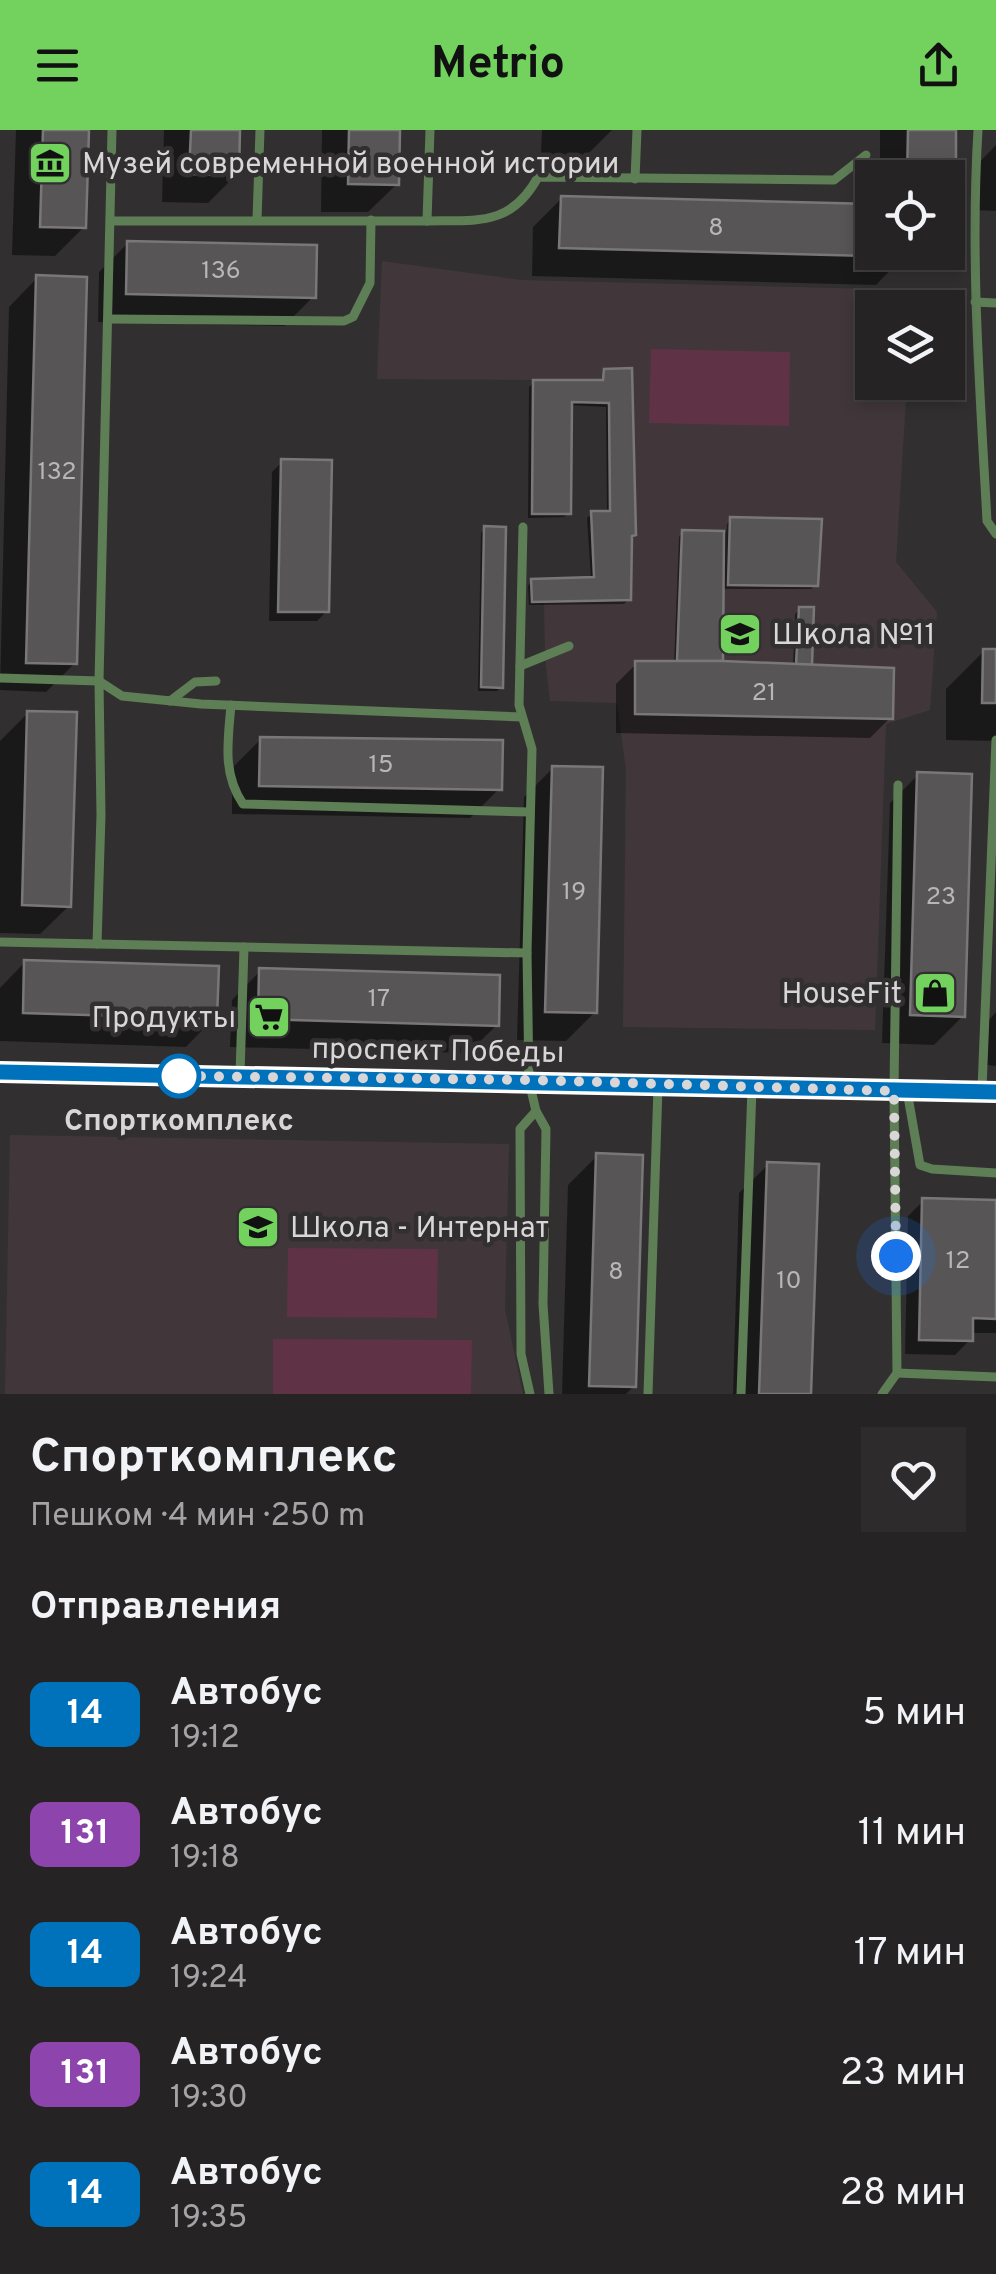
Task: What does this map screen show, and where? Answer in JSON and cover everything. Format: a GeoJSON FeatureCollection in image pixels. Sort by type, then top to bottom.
{"type":"FeatureCollection","features":[{"type":"Feature","properties":{"kind":"street","name":"проспект Победы"},"geometry":{"type":"LineString","coordinates":[[0,1072],[989,1092]]}},
{"type":"Feature","properties":{"kind":"lane"},"geometry":{"type":"LineString","coordinates":[[98,944],[99,681],[112,130]]}},
{"type":"Feature","properties":{"kind":"lane"},"geometry":{"type":"LineString","coordinates":[[258,220],[260,130]]}},
{"type":"Feature","properties":{"kind":"lane"},"geometry":{"type":"LineString","coordinates":[[427,221],[430,130]]}},
{"type":"Feature","properties":{"kind":"lane"},"geometry":{"type":"LineString","coordinates":[[635,179],[637,130]]}},
{"type":"Feature","properties":{"kind":"lane"},"geometry":{"type":"LineString","coordinates":[[978,130],[972,208],[975,302],[988,521],[996,534]]}},
{"type":"Feature","properties":{"kind":"lane"},"geometry":{"type":"LineString","coordinates":[[111,221],[491,220],[528,195],[538,177],[834,180],[866,155]]}},
{"type":"Feature","properties":{"kind":"lane"},"geometry":{"type":"LineString","coordinates":[[109,319],[344,321],[354,317],[370,283],[372,220]]}},
{"type":"Feature","properties":{"kind":"lane"},"geometry":{"type":"LineString","coordinates":[[975,302],[996,303]]}},
{"type":"Feature","properties":{"kind":"lane"},"geometry":{"type":"LineString","coordinates":[[523,527],[519,704],[532,748],[527,953],[529,1080],[536,1112],[546,1129],[543,1304],[549,1394]]}},
{"type":"Feature","properties":{"kind":"lane"},"geometry":{"type":"LineString","coordinates":[[520,666],[569,646]]}},
{"type":"Feature","properties":{"kind":"lane"},"geometry":{"type":"LineString","coordinates":[[0,678],[99,681],[122,696],[170,701],[522,718]]}},
{"type":"Feature","properties":{"kind":"lane"},"geometry":{"type":"LineString","coordinates":[[170,701],[195,682],[216,680]]}},
{"type":"Feature","properties":{"kind":"lane"},"geometry":{"type":"LineString","coordinates":[[231,705],[228,772],[244,804],[530,812]]}},
{"type":"Feature","properties":{"kind":"lane"},"geometry":{"type":"LineString","coordinates":[[989,1092],[996,740]]}},
{"type":"Feature","properties":{"kind":"lane"},"geometry":{"type":"LineString","coordinates":[[882,1394],[897,1373],[898,785]]}},
{"type":"Feature","properties":{"kind":"lane"},"geometry":{"type":"LineString","coordinates":[[0,942],[527,953]]}},
{"type":"Feature","properties":{"kind":"lane"},"geometry":{"type":"LineString","coordinates":[[240,1078],[244,947]]}},
{"type":"Feature","properties":{"kind":"lane"},"geometry":{"type":"LineString","coordinates":[[648,1394],[658,1085]]}},
{"type":"Feature","properties":{"kind":"lane"},"geometry":{"type":"LineString","coordinates":[[741,1394],[752,1088]]}},
{"type":"Feature","properties":{"kind":"lane"},"geometry":{"type":"LineString","coordinates":[[900,1091],[920,1165],[996,1173]]}},
{"type":"Feature","properties":{"kind":"lane"},"geometry":{"type":"LineString","coordinates":[[530,1394],[521,1354],[520,1128],[536,1112]]}},
{"type":"Feature","properties":{"kind":"lane"},"geometry":{"type":"LineString","coordinates":[[897,1373],[996,1377]]}},
{"type":"Feature","properties":{"kind":"shaded area","name":"Школа №11"},"geometry":{"type":"Polygon","coordinates":[[[382,261],[521,280],[914,290],[855,290],[855,400],[906,400],[896,562],[937,612],[930,710],[886,724],[875,1030],[623,1027],[626,770],[617,703],[550,701],[545,657],[544,602],[612,600],[609,404],[572,402],[571,380],[377,379],[382,261]]]}},
{"type":"Feature","properties":{"kind":"shaded area"},"geometry":{"type":"Polygon","coordinates":[[[651,349],[790,352],[789,426],[649,423],[651,349]]]}},
{"type":"Feature","properties":{"kind":"shaded area","name":"Школа - Интернат"},"geometry":{"type":"Polygon","coordinates":[[[10,1135],[509,1144],[505,1309],[523,1394],[5,1394],[10,1135]]]}},
{"type":"Feature","properties":{"kind":"shaded area"},"geometry":{"type":"Polygon","coordinates":[[[288,1248],[438,1249],[437,1318],[287,1317],[288,1248]]]}},
{"type":"Feature","properties":{"kind":"shaded area"},"geometry":{"type":"Polygon","coordinates":[[[273,1339],[472,1340],[471,1394],[273,1394],[273,1339]]]}},
{"type":"Feature","properties":{"kind":"building"},"geometry":{"type":"Polygon","coordinates":[[[43,130],[89,130],[86,228],[40,227],[43,130]]]}},
{"type":"Feature","properties":{"kind":"building"},"geometry":{"type":"Polygon","coordinates":[[[191,130],[240,130],[239,175],[189,174],[191,130]]]}},
{"type":"Feature","properties":{"kind":"building"},"geometry":{"type":"Polygon","coordinates":[[[349,130],[400,130],[399,185],[348,184],[349,130]]]}},
{"type":"Feature","properties":{"kind":"building"},"geometry":{"type":"Polygon","coordinates":[[[908,130],[956,130],[956,160],[907,160],[908,130]]]}},
{"type":"Feature","properties":{"kind":"building"},"geometry":{"type":"Polygon","coordinates":[[[561,196],[855,204],[855,256],[559,248],[561,196]]]}},
{"type":"Feature","properties":{"kind":"building"},"geometry":{"type":"Polygon","coordinates":[[[127,241],[317,245],[316,298],[126,294],[127,241]]]}},
{"type":"Feature","properties":{"kind":"building"},"geometry":{"type":"Polygon","coordinates":[[[36,275],[87,277],[77,664],[26,663],[36,275]]]}},
{"type":"Feature","properties":{"kind":"building"},"geometry":{"type":"Polygon","coordinates":[[[632,368],[636,535],[632,536],[631,600],[532,602],[531,579],[594,577],[591,511],[610,511],[609,403],[572,402],[571,514],[532,514],[533,380],[603,380],[604,369],[632,368]]]}},
{"type":"Feature","properties":{"kind":"building"},"geometry":{"type":"Polygon","coordinates":[[[281,459],[332,460],[329,612],[278,612],[281,459]]]}},
{"type":"Feature","properties":{"kind":"building"},"geometry":{"type":"Polygon","coordinates":[[[730,517],[822,519],[818,586],[728,585],[730,517]]]}},
{"type":"Feature","properties":{"kind":"building"},"geometry":{"type":"Polygon","coordinates":[[[484,526],[506,527],[503,688],[481,687],[484,526]]]}},
{"type":"Feature","properties":{"kind":"building"},"geometry":{"type":"Polygon","coordinates":[[[682,530],[724,531],[723,661],[677,661],[682,530]]]}},
{"type":"Feature","properties":{"kind":"building"},"geometry":{"type":"Polygon","coordinates":[[[799,607],[814,607],[812,665],[796,665],[799,607]]]}},
{"type":"Feature","properties":{"kind":"building"},"geometry":{"type":"Polygon","coordinates":[[[983,649],[996,649],[996,703],[982,703],[983,649]]]}},
{"type":"Feature","properties":{"kind":"building"},"geometry":{"type":"Polygon","coordinates":[[[635,661],[894,668],[893,719],[635,714],[635,661]]]}},
{"type":"Feature","properties":{"kind":"building"},"geometry":{"type":"Polygon","coordinates":[[[27,711],[77,712],[71,907],[22,905],[27,711]]]}},
{"type":"Feature","properties":{"kind":"building"},"geometry":{"type":"Polygon","coordinates":[[[260,737],[503,740],[502,790],[259,786],[260,737]]]}},
{"type":"Feature","properties":{"kind":"building"},"geometry":{"type":"Polygon","coordinates":[[[552,766],[603,767],[597,1013],[545,1012],[552,766]]]}},
{"type":"Feature","properties":{"kind":"building"},"geometry":{"type":"Polygon","coordinates":[[[917,772],[972,774],[965,1017],[910,1015],[917,772]]]}},
{"type":"Feature","properties":{"kind":"building"},"geometry":{"type":"Polygon","coordinates":[[[24,960],[219,966],[217,1019],[23,1013],[24,960]]]}},
{"type":"Feature","properties":{"kind":"building"},"geometry":{"type":"Polygon","coordinates":[[[259,968],[500,975],[499,1026],[258,1019],[259,968]]]}},
{"type":"Feature","properties":{"kind":"building"},"geometry":{"type":"Polygon","coordinates":[[[596,1153],[643,1155],[636,1387],[589,1386],[596,1153]]]}},
{"type":"Feature","properties":{"kind":"building"},"geometry":{"type":"Polygon","coordinates":[[[767,1162],[819,1164],[811,1394],[759,1394],[767,1162]]]}},
{"type":"Feature","properties":{"kind":"building"},"geometry":{"type":"Polygon","coordinates":[[[922,1198],[996,1200],[996,1319],[973,1318],[973,1341],[919,1340],[922,1198]]]}},
{"type":"Feature","properties":{"kind":"bus line","name":"14"},"geometry":{"type":"LineString","coordinates":[[0,1072],[996,1092]]}},
{"type":"Feature","properties":{"kind":"place","name":"Музей современной военной истории"},"geometry":{"type":"Point","coordinates":[50,163]}},
{"type":"Feature","properties":{"kind":"place","name":"Школа №11"},"geometry":{"type":"Point","coordinates":[740,634]}},
{"type":"Feature","properties":{"kind":"place","name":"HouseFit"},"geometry":{"type":"Point","coordinates":[935,993]}},
{"type":"Feature","properties":{"kind":"place","name":"Продукты"},"geometry":{"type":"Point","coordinates":[269,1017]}},
{"type":"Feature","properties":{"kind":"place","name":"Спорткомплекс"},"geometry":{"type":"Point","coordinates":[179,1076]}},
{"type":"Feature","properties":{"kind":"place","name":"Школа - Интернат"},"geometry":{"type":"Point","coordinates":[258,1227]}},
{"type":"Feature","properties":{"kind":"route"},"geometry":{"type":"LineString","coordinates":[[179,1076],[172,1076],[529,1080],[894,1091],[896,1256]]}}]}
